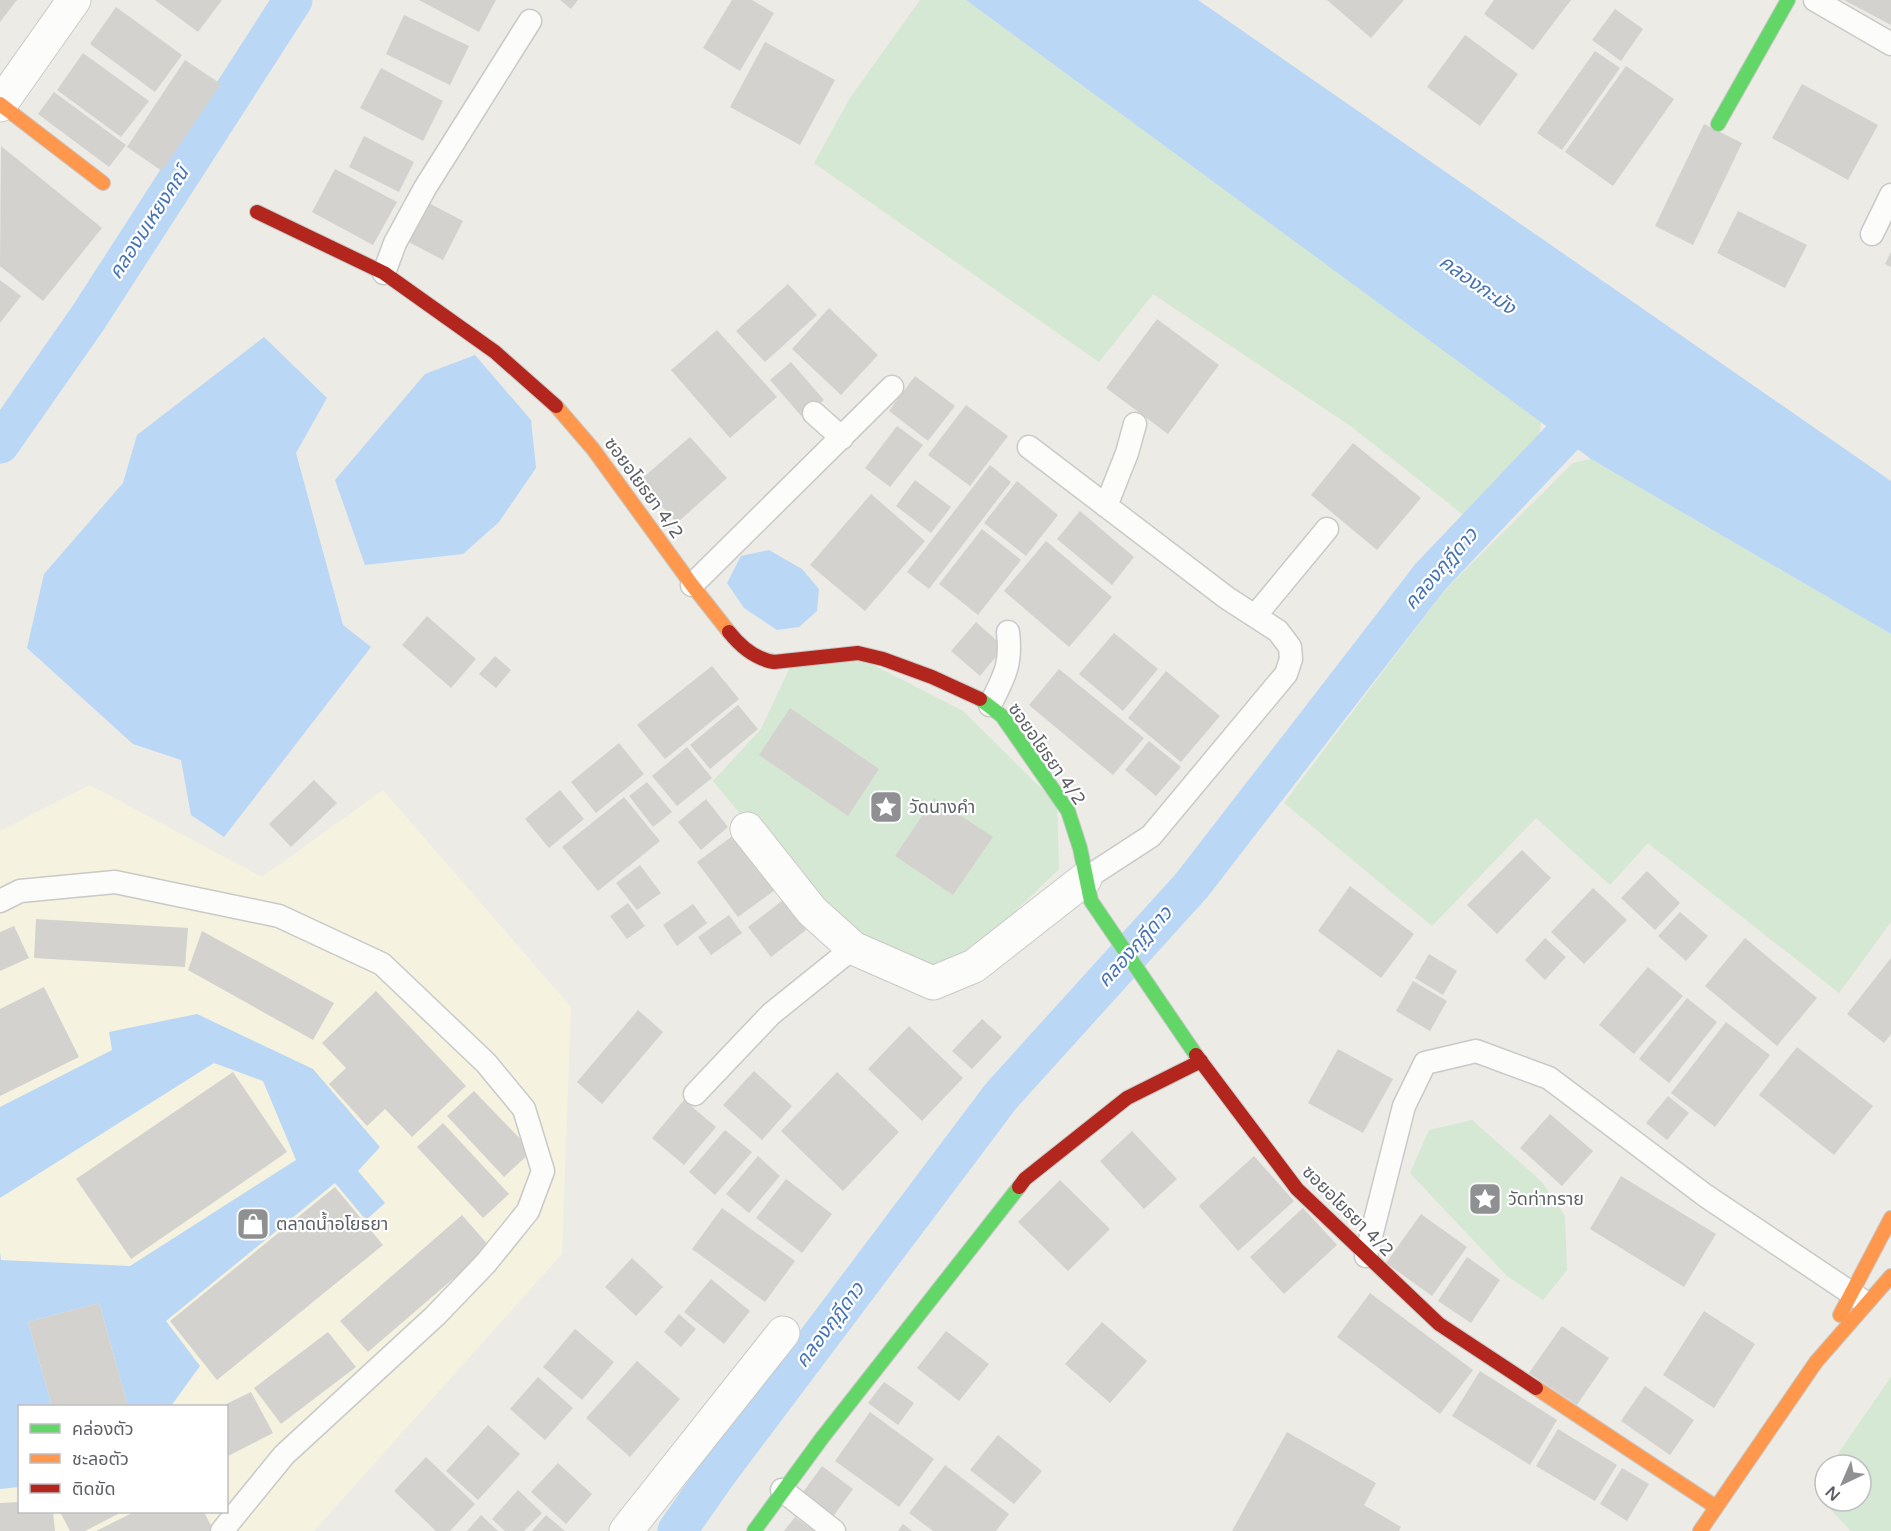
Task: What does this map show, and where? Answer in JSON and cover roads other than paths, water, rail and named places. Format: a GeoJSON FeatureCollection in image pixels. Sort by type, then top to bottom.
{"type":"FeatureCollection","features":[{"type":"Feature","properties":{"kind":"street"},"geometry":{"type":"LineString","coordinates":[[74,0],[0,104],[103,183]]}},
{"type":"Feature","properties":{"kind":"street"},"geometry":{"type":"LineString","coordinates":[[1718,124],[1788,0]]}},
{"type":"Feature","properties":{"kind":"street","name":"ซอยอโยธยา 4/2"},"geometry":{"type":"LineString","coordinates":[[257,212],[384,273],[495,352],[560,410],[594,449],[692,585],[738,643],[761,660],[794,661],[858,653],[934,678],[990,705],[1002,716],[1068,811],[1080,848],[1088,890],[1183,1038],[1297,1190],[1439,1324],[1716,1508]]}},
{"type":"Feature","properties":{"kind":"street"},"geometry":{"type":"LineString","coordinates":[[747,829],[812,911],[853,948],[933,983],[974,966],[1088,890]]}},
{"type":"Feature","properties":{"kind":"street"},"geometry":{"type":"LineString","coordinates":[[754,1531],[782,1490],[1025,1179],[1127,1098],[1201,1061]]}},
{"type":"Feature","properties":{"kind":"street"},"geometry":{"type":"LineString","coordinates":[[1700,1531],[1859,1299],[1891,1218]]}},
{"type":"Feature","properties":{"kind":"street"},"geometry":{"type":"LineString","coordinates":[[1859,1299],[1891,1276]]}},
{"type":"Feature","properties":{"kind":"street"},"geometry":{"type":"LineString","coordinates":[[626,1531],[783,1333]]}},
{"type":"Feature","properties":{"kind":"lane"},"geometry":{"type":"LineString","coordinates":[[1815,0],[1891,44]]}},
{"type":"Feature","properties":{"kind":"lane"},"geometry":{"type":"LineString","coordinates":[[384,273],[395,243],[425,188],[530,21]]}},
{"type":"Feature","properties":{"kind":"lane"},"geometry":{"type":"LineString","coordinates":[[1872,234],[1891,195]]}},
{"type":"Feature","properties":{"kind":"lane"},"geometry":{"type":"LineString","coordinates":[[692,585],[892,387]]}},
{"type":"Feature","properties":{"kind":"lane"},"geometry":{"type":"LineString","coordinates":[[814,412],[842,438]]}},
{"type":"Feature","properties":{"kind":"lane"},"geometry":{"type":"LineString","coordinates":[[1106,506],[1135,424]]}},
{"type":"Feature","properties":{"kind":"lane"},"geometry":{"type":"LineString","coordinates":[[1029,447],[1227,598],[1278,631],[1290,647],[1291,659],[1286,674],[1150,836],[1088,890]]}},
{"type":"Feature","properties":{"kind":"lane"},"geometry":{"type":"LineString","coordinates":[[1255,616],[1327,529]]}},
{"type":"Feature","properties":{"kind":"lane"},"geometry":{"type":"LineString","coordinates":[[990,705],[1006,675],[1010,651],[1008,632]]}},
{"type":"Feature","properties":{"kind":"lane"},"geometry":{"type":"LineString","coordinates":[[0,901],[20,891],[115,882],[279,916],[382,964],[486,1063],[524,1109],[543,1172],[528,1210],[486,1263],[435,1316],[284,1455],[222,1531]]}},
{"type":"Feature","properties":{"kind":"lane"},"geometry":{"type":"LineString","coordinates":[[694,1094],[771,1014],[853,948]]}},
{"type":"Feature","properties":{"kind":"lane"},"geometry":{"type":"LineString","coordinates":[[1366,1256],[1404,1106],[1425,1063],[1476,1051],[1549,1078],[1706,1196],[1859,1299]]}},
{"type":"Feature","properties":{"kind":"lane"},"geometry":{"type":"LineString","coordinates":[[782,1490],[834,1531]]}},
{"type":"Feature","properties":{"kind":"water","name":"คลองกะมัง"},"geometry":{"type":"Polygon","coordinates":[[[966,0],[1198,0],[1891,481],[1891,634],[1591,459],[966,0]]]}},
{"type":"Feature","properties":{"kind":"water"},"geometry":{"type":"Polygon","coordinates":[[[264,337],[327,398],[296,453],[343,625],[371,647],[224,837],[191,815],[181,760],[133,744],[27,648],[44,574],[123,483],[137,435],[264,337]]]}},
{"type":"Feature","properties":{"kind":"water"},"geometry":{"type":"Polygon","coordinates":[[[475,355],[531,420],[536,468],[499,522],[463,554],[365,565],[335,480],[425,374],[475,355]]]}},
{"type":"Feature","properties":{"kind":"water"},"geometry":{"type":"Polygon","coordinates":[[[769,550],[802,569],[819,589],[817,611],[799,627],[777,630],[744,608],[727,583],[741,556],[769,550]]]}},
{"type":"Feature","properties":{"kind":"water"},"geometry":{"type":"Polygon","coordinates":[[[197,1014],[313,1069],[380,1147],[358,1171],[385,1203],[366,1220],[335,1183],[166,1321],[200,1366],[172,1405],[128,1405],[99,1303],[28,1322],[52,1405],[18,1405],[18,1487],[0,1489],[0,1252],[1,1260],[130,1266],[296,1160],[263,1081],[214,1063],[0,1198],[0,1107],[112,1050],[109,1032],[197,1014]]]}},
{"type":"Feature","properties":{"kind":"waterway","name":"คลองมเหยงคณ์"},"geometry":{"type":"LineString","coordinates":[[0,444],[88,318],[293,0]]}},
{"type":"Feature","properties":{"kind":"waterway","name":"คลองกุฎีดาว"},"geometry":{"type":"LineString","coordinates":[[677,1531],[716,1475],[1001,1096],[1192,885],[1430,577],[1599,399]]}},
{"type":"Feature","properties":{"kind":"place","name":"วัดนางคำ"},"geometry":{"type":"Point","coordinates":[886,807]}},
{"type":"Feature","properties":{"kind":"place","name":"วัดท่าทราย"},"geometry":{"type":"Point","coordinates":[1485,1199]}},
{"type":"Feature","properties":{"kind":"place","name":"ตลาดน้ำอโยธยา"},"geometry":{"type":"Point","coordinates":[253,1224]}}]}
